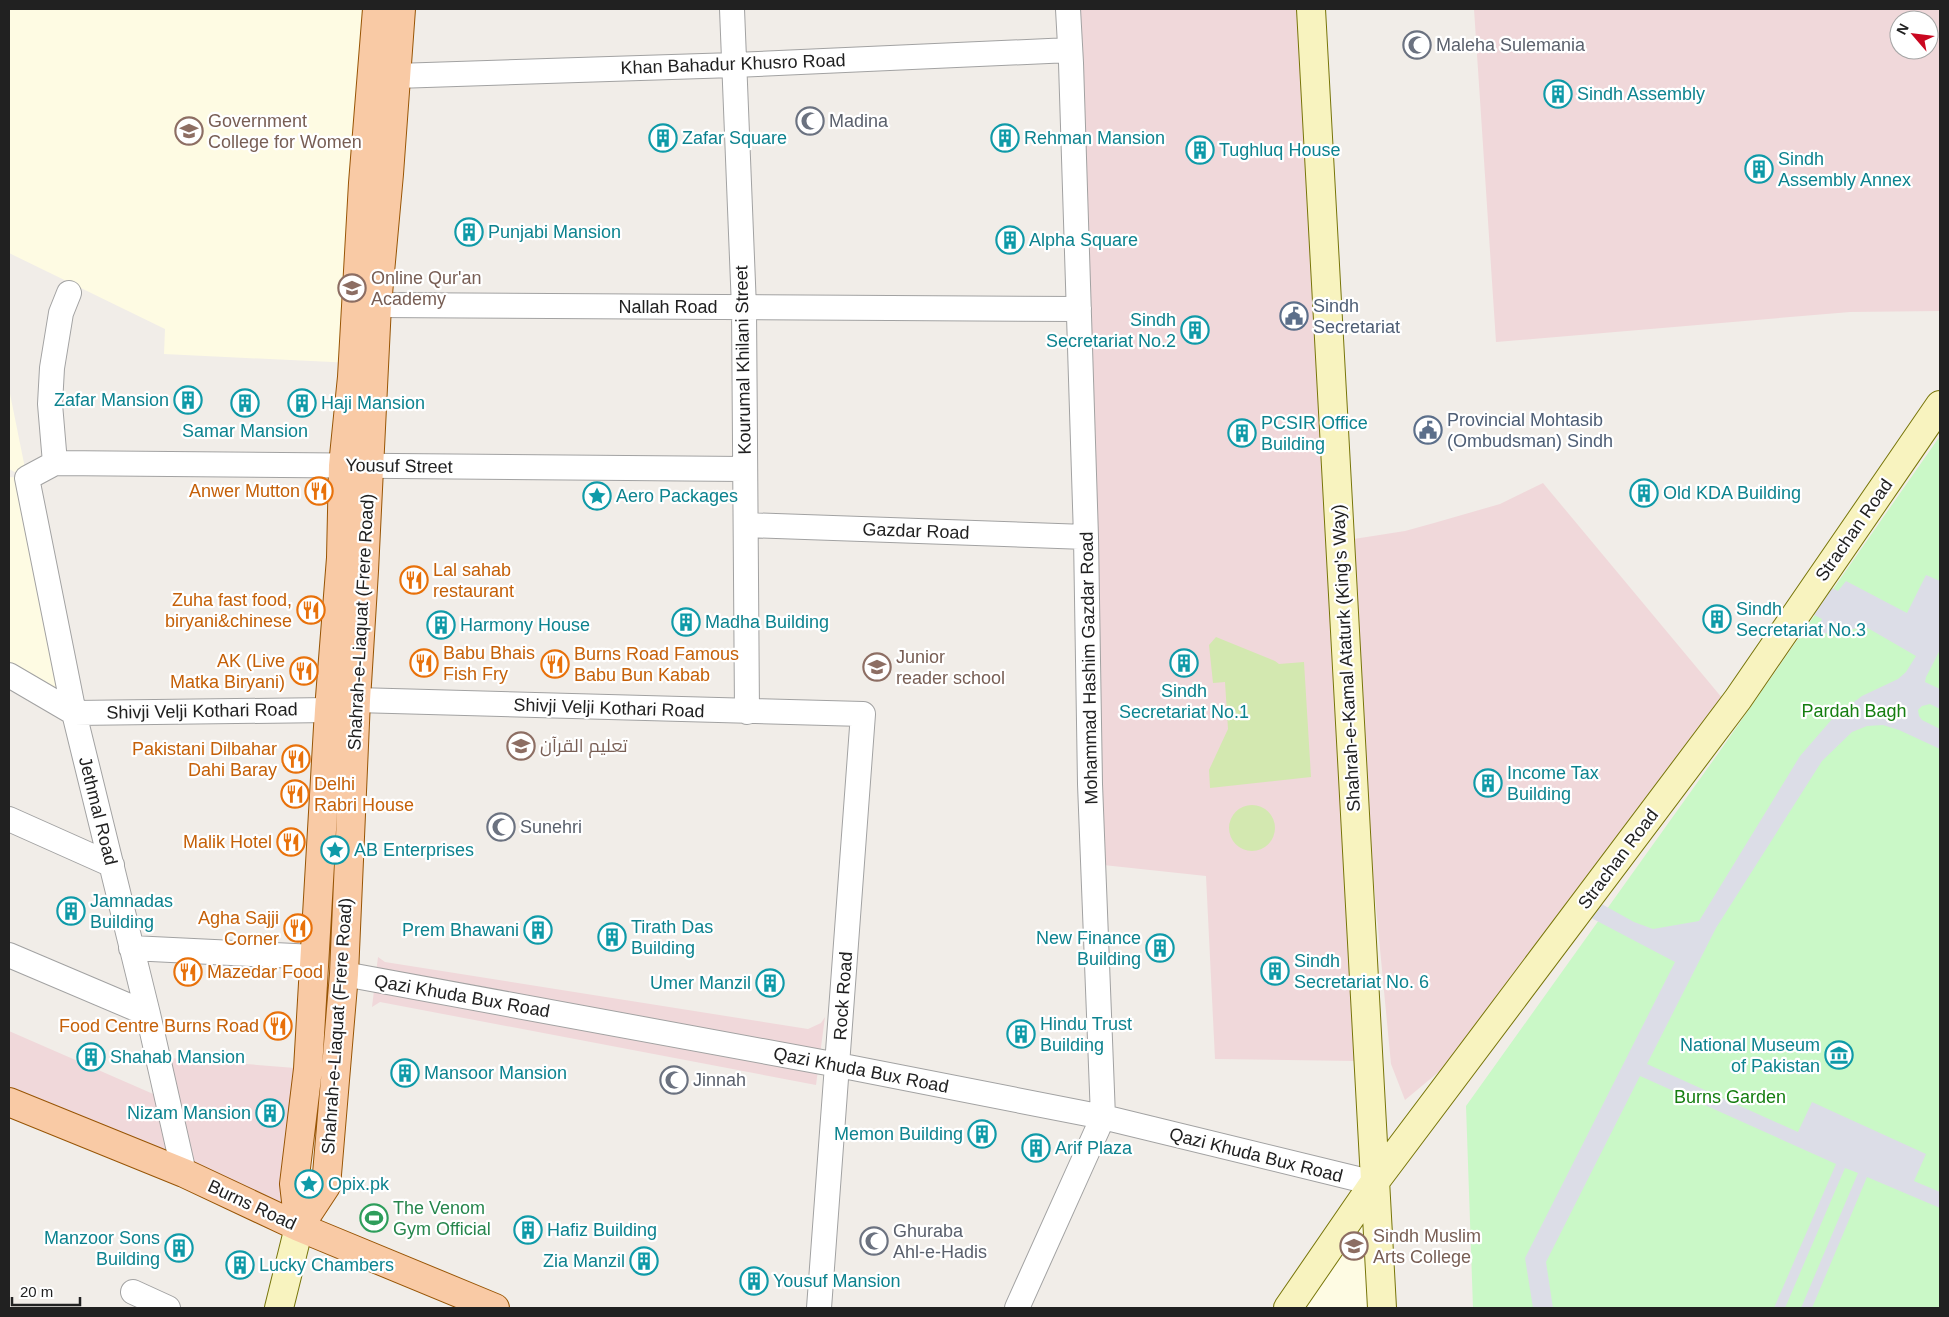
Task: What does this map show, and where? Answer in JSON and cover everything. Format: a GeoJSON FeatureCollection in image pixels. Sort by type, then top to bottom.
{"type":"FeatureCollection","features":[{"type":"Feature","properties":{"kind":"main road","name":"Shahrah-e-Liaquat (Frere Road)"},"geometry":{"type":"LineString","coordinates":[[299,1227],[326,1186],[344,974],[356,700],[356,466],[352,377],[363,183],[377,9]]}},
{"type":"Feature","properties":{"kind":"main road","name":"Shahrah-e-Liaquat (Frere Road)"},"geometry":{"type":"LineString","coordinates":[[299,1227],[294,1184],[308,1069],[329,710],[341,558],[356,466],[377,305],[401,9]]}},
{"type":"Feature","properties":{"kind":"main road","name":"Burns Road"},"geometry":{"type":"LineString","coordinates":[[9,1102],[184,1173],[299,1227],[495,1308]]}},
{"type":"Feature","properties":{"kind":"street","name":"Kourumal Khilani Street"},"geometry":{"type":"LineString","coordinates":[[732,9],[744,308],[747,712]]}},
{"type":"Feature","properties":{"kind":"street","name":"Mohammad Hashim Gazdar Road"},"geometry":{"type":"LineString","coordinates":[[1017,1308],[1102,1117],[1090,784],[1086,537],[1068,9]]}},
{"type":"Feature","properties":{"kind":"street","name":"Shahrah-e-Kamal Ataturk (King's Way)"},"geometry":{"type":"LineString","coordinates":[[1311,9],[1382,1308]]}},
{"type":"Feature","properties":{"kind":"street","name":"Khan Bahadur Khusro Road"},"geometry":{"type":"LineString","coordinates":[[396,76],[734,65],[1070,50]]}},
{"type":"Feature","properties":{"kind":"street"},"geometry":{"type":"LineString","coordinates":[[54,463],[50,404],[52,368],[60,313],[70,293]]}},
{"type":"Feature","properties":{"kind":"street","name":"Nallah Road"},"geometry":{"type":"LineString","coordinates":[[377,305],[1079,309]]}},
{"type":"Feature","properties":{"kind":"street","name":"Strachan Road"},"geometry":{"type":"LineString","coordinates":[[1288,1308],[1374,1183],[1738,699],[1940,405]]}},
{"type":"Feature","properties":{"kind":"street","name":"Yousuf Street"},"geometry":{"type":"LineString","coordinates":[[54,463],[744,469]]}},
{"type":"Feature","properties":{"kind":"street","name":"Jethmal Road"},"geometry":{"type":"LineString","coordinates":[[54,463],[27,478],[74,713],[148,1014],[184,1173]]}},
{"type":"Feature","properties":{"kind":"street","name":"Gazdar Road"},"geometry":{"type":"LineString","coordinates":[[746,525],[1086,537]]}},
{"type":"Feature","properties":{"kind":"street"},"geometry":{"type":"LineString","coordinates":[[9,675],[74,713]]}},
{"type":"Feature","properties":{"kind":"street","name":"Shivji Velji Kothari Road"},"geometry":{"type":"LineString","coordinates":[[356,700],[863,714]]}},
{"type":"Feature","properties":{"kind":"street","name":"Shivji Velji Kothari Road"},"geometry":{"type":"LineString","coordinates":[[74,713],[329,710]]}},
{"type":"Feature","properties":{"kind":"street","name":"Rock Road"},"geometry":{"type":"LineString","coordinates":[[819,1308],[863,714]]}},
{"type":"Feature","properties":{"kind":"street"},"geometry":{"type":"LineString","coordinates":[[9,819],[112,865]]}},
{"type":"Feature","properties":{"kind":"street"},"geometry":{"type":"LineString","coordinates":[[131,948],[315,957]]}},
{"type":"Feature","properties":{"kind":"street"},"geometry":{"type":"LineString","coordinates":[[9,955],[148,1014]]}},
{"type":"Feature","properties":{"kind":"street","name":"Qazi Khuda Bux Road"},"geometry":{"type":"LineString","coordinates":[[344,974],[838,1065],[1102,1117],[1374,1183]]}},
{"type":"Feature","properties":{"kind":"street","name":"Shahrah-e-Liaquat (Frere Road)"},"geometry":{"type":"LineString","coordinates":[[280,1308],[299,1227]]}},
{"type":"Feature","properties":{"kind":"street"},"geometry":{"type":"LineString","coordinates":[[133,1292],[168,1308]]}},
{"type":"Feature","properties":{"kind":"shaded area","name":"Government College for Women"},"geometry":{"type":"Polygon","coordinates":[[[9,9],[378,9],[353,363],[164,354],[165,329],[9,253],[9,9]]]}},
{"type":"Feature","properties":{"kind":"shaded area","name":"Sindh Secretariat"},"geometry":{"type":"Polygon","coordinates":[[[1066,9],[1310,9],[1355,1061],[1215,1059],[1206,876],[1094,864],[1066,9]]]}},
{"type":"Feature","properties":{"kind":"shaded area","name":"Sindh Assembly"},"geometry":{"type":"Polygon","coordinates":[[[1474,9],[1940,9],[1940,311],[1850,312],[1496,342],[1474,9]]]}},
{"type":"Feature","properties":{"kind":"shaded area"},"geometry":{"type":"Polygon","coordinates":[[[9,389],[74,713],[9,675],[9,477],[26,478],[9,469],[9,389]]]}},
{"type":"Feature","properties":{"kind":"shaded area"},"geometry":{"type":"Polygon","coordinates":[[[1543,483],[1723,699],[1459,1055],[1405,1100],[1391,1064],[1341,541],[1405,531],[1434,523],[1500,504],[1543,483]]]}},
{"type":"Feature","properties":{"kind":"shaded area"},"geometry":{"type":"Polygon","coordinates":[[[1926,575],[1940,581],[1940,650],[1925,682],[1940,689],[1940,709],[1930,704],[1922,706],[1918,710],[1922,720],[1940,729],[1940,749],[1899,730],[1883,725],[1867,726],[1852,732],[1822,761],[1716,928],[1647,1064],[1798,1132],[1812,1102],[1926,1154],[1914,1181],[1940,1192],[1940,1208],[1867,1177],[1812,1308],[1801,1308],[1858,1173],[1845,1168],[1785,1308],[1774,1308],[1836,1164],[1640,1076],[1546,1262],[1553,1308],[1533,1308],[1525,1258],[1675,962],[1578,911],[1589,897],[1634,922],[1653,929],[1699,921],[1800,756],[1833,718],[1862,696],[1898,679],[1906,672],[1916,656],[1866,627],[1816,635],[1822,619],[1800,608],[1818,581],[1838,591],[1846,581],[1907,613],[1926,575]]]}},
{"type":"Feature","properties":{"kind":"shaded area"},"geometry":{"type":"Polygon","coordinates":[[[378,957],[385,962],[808,1029],[821,1023],[825,1017],[816,1085],[380,1002],[372,1007],[378,957]]]}},
{"type":"Feature","properties":{"kind":"shaded area"},"geometry":{"type":"Polygon","coordinates":[[[9,1031],[167,1100],[158,1057],[308,1069],[299,1227],[9,1099],[9,1031]]]}},
{"type":"Feature","properties":{"kind":"shaded area","name":"Sindh Muslim Arts College"},"geometry":{"type":"Polygon","coordinates":[[[1373,1183],[1381,1308],[1288,1308],[1373,1183]]]}},
{"type":"Feature","properties":{"kind":"green space","name":"Burns Garden"},"geometry":{"type":"Polygon","coordinates":[[[1940,436],[1940,1308],[1473,1308],[1466,1106],[1722,748],[1940,436]]]}},
{"type":"Feature","properties":{"kind":"green space"},"geometry":{"type":"Polygon","coordinates":[[[1216,637],[1279,664],[1304,662],[1311,777],[1210,788],[1209,770],[1228,729],[1225,682],[1213,683],[1209,645],[1216,637]]]}},
{"type":"Feature","properties":{"kind":"green space"},"geometry":{"type":"Polygon","coordinates":[[[1257,805],[1269,811],[1274,819],[1274,837],[1269,845],[1261,850],[1247,851],[1235,845],[1230,837],[1229,823],[1235,811],[1243,806],[1257,805]]]}},
{"type":"Feature","properties":{"kind":"place","name":"Maleha Sulemania"},"geometry":{"type":"Point","coordinates":[1417,45]}},
{"type":"Feature","properties":{"kind":"place","name":"Sindh Assembly"},"geometry":{"type":"Point","coordinates":[1558,94]}},
{"type":"Feature","properties":{"kind":"place","name":"Madina"},"geometry":{"type":"Point","coordinates":[810,121]}},
{"type":"Feature","properties":{"kind":"place","name":"Government College for Women"},"geometry":{"type":"Point","coordinates":[189,131]}},
{"type":"Feature","properties":{"kind":"place","name":"Zafar Square"},"geometry":{"type":"Point","coordinates":[663,138]}},
{"type":"Feature","properties":{"kind":"place","name":"Rehman Mansion"},"geometry":{"type":"Point","coordinates":[1005,138]}},
{"type":"Feature","properties":{"kind":"place","name":"Tughluq House"},"geometry":{"type":"Point","coordinates":[1200,150]}},
{"type":"Feature","properties":{"kind":"place","name":"Sindh Assembly Annex"},"geometry":{"type":"Point","coordinates":[1759,169]}},
{"type":"Feature","properties":{"kind":"place","name":"Punjabi Mansion"},"geometry":{"type":"Point","coordinates":[469,232]}},
{"type":"Feature","properties":{"kind":"place","name":"Alpha Square"},"geometry":{"type":"Point","coordinates":[1010,240]}},
{"type":"Feature","properties":{"kind":"place","name":"Online Qur'an Academy"},"geometry":{"type":"Point","coordinates":[352,288]}},
{"type":"Feature","properties":{"kind":"place","name":"Sindh Secretariat"},"geometry":{"type":"Point","coordinates":[1294,316]}},
{"type":"Feature","properties":{"kind":"place","name":"Sindh Secretariat No.2"},"geometry":{"type":"Point","coordinates":[1195,330]}},
{"type":"Feature","properties":{"kind":"place","name":"Zafar Mansion"},"geometry":{"type":"Point","coordinates":[188,400]}},
{"type":"Feature","properties":{"kind":"place","name":"Samar Mansion"},"geometry":{"type":"Point","coordinates":[245,403]}},
{"type":"Feature","properties":{"kind":"place","name":"Haji Mansion"},"geometry":{"type":"Point","coordinates":[302,403]}},
{"type":"Feature","properties":{"kind":"place","name":"Provincial Mohtasib (Ombudsman) Sindh"},"geometry":{"type":"Point","coordinates":[1428,430]}},
{"type":"Feature","properties":{"kind":"place","name":"PCSIR Office Building"},"geometry":{"type":"Point","coordinates":[1242,433]}},
{"type":"Feature","properties":{"kind":"place","name":"Anwer Mutton"},"geometry":{"type":"Point","coordinates":[319,491]}},
{"type":"Feature","properties":{"kind":"place","name":"Old KDA Building"},"geometry":{"type":"Point","coordinates":[1644,493]}},
{"type":"Feature","properties":{"kind":"place","name":"Aero Packages"},"geometry":{"type":"Point","coordinates":[597,496]}},
{"type":"Feature","properties":{"kind":"place","name":"Lal sahab restaurant"},"geometry":{"type":"Point","coordinates":[414,580]}},
{"type":"Feature","properties":{"kind":"place","name":"Zuha fast food, biryani&chinese"},"geometry":{"type":"Point","coordinates":[311,610]}},
{"type":"Feature","properties":{"kind":"place","name":"Sindh Secretariat No.3"},"geometry":{"type":"Point","coordinates":[1717,619]}},
{"type":"Feature","properties":{"kind":"place","name":"Madha Building"},"geometry":{"type":"Point","coordinates":[686,622]}},
{"type":"Feature","properties":{"kind":"place","name":"Harmony House"},"geometry":{"type":"Point","coordinates":[441,625]}},
{"type":"Feature","properties":{"kind":"place","name":"Babu Bhais Fish Fry"},"geometry":{"type":"Point","coordinates":[424,663]}},
{"type":"Feature","properties":{"kind":"place","name":"Sindh Secretariat No.1"},"geometry":{"type":"Point","coordinates":[1184,663]}},
{"type":"Feature","properties":{"kind":"place","name":"Burns Road Famous Babu Bun Kabab"},"geometry":{"type":"Point","coordinates":[555,664]}},
{"type":"Feature","properties":{"kind":"place","name":"Junior reader school"},"geometry":{"type":"Point","coordinates":[877,667]}},
{"type":"Feature","properties":{"kind":"place","name":"AK (Live Matka Biryani)"},"geometry":{"type":"Point","coordinates":[304,671]}},
{"type":"Feature","properties":{"kind":"place","name":"تعلیم القرآن"},"geometry":{"type":"Point","coordinates":[521,746]}},
{"type":"Feature","properties":{"kind":"place","name":"Pakistani Dilbahar Dahi Baray"},"geometry":{"type":"Point","coordinates":[296,759]}},
{"type":"Feature","properties":{"kind":"place","name":"Income Tax Building"},"geometry":{"type":"Point","coordinates":[1488,783]}},
{"type":"Feature","properties":{"kind":"place","name":"Delhi Rabri House"},"geometry":{"type":"Point","coordinates":[295,794]}},
{"type":"Feature","properties":{"kind":"place","name":"Sunehri"},"geometry":{"type":"Point","coordinates":[501,827]}},
{"type":"Feature","properties":{"kind":"place","name":"Malik Hotel"},"geometry":{"type":"Point","coordinates":[291,842]}},
{"type":"Feature","properties":{"kind":"place","name":"AB Enterprises"},"geometry":{"type":"Point","coordinates":[335,850]}},
{"type":"Feature","properties":{"kind":"place","name":"Jamnadas Building"},"geometry":{"type":"Point","coordinates":[71,911]}},
{"type":"Feature","properties":{"kind":"place","name":"Agha Sajji Corner"},"geometry":{"type":"Point","coordinates":[298,928]}},
{"type":"Feature","properties":{"kind":"place","name":"Prem Bhawani"},"geometry":{"type":"Point","coordinates":[538,930]}},
{"type":"Feature","properties":{"kind":"place","name":"Tirath Das Building"},"geometry":{"type":"Point","coordinates":[612,937]}},
{"type":"Feature","properties":{"kind":"place","name":"New Finance Building"},"geometry":{"type":"Point","coordinates":[1160,948]}},
{"type":"Feature","properties":{"kind":"place","name":"Sindh Secretariat No. 6"},"geometry":{"type":"Point","coordinates":[1275,971]}},
{"type":"Feature","properties":{"kind":"place","name":"Mazedar Food"},"geometry":{"type":"Point","coordinates":[188,972]}},
{"type":"Feature","properties":{"kind":"place","name":"Umer Manzil"},"geometry":{"type":"Point","coordinates":[770,983]}},
{"type":"Feature","properties":{"kind":"place","name":"Food Centre Burns Road"},"geometry":{"type":"Point","coordinates":[278,1026]}},
{"type":"Feature","properties":{"kind":"place","name":"Hindu Trust Building"},"geometry":{"type":"Point","coordinates":[1021,1034]}},
{"type":"Feature","properties":{"kind":"place","name":"National Museum of Pakistan"},"geometry":{"type":"Point","coordinates":[1839,1055]}},
{"type":"Feature","properties":{"kind":"place","name":"Shahab Mansion"},"geometry":{"type":"Point","coordinates":[91,1057]}},
{"type":"Feature","properties":{"kind":"place","name":"Mansoor Mansion"},"geometry":{"type":"Point","coordinates":[405,1073]}},
{"type":"Feature","properties":{"kind":"place","name":"Jinnah"},"geometry":{"type":"Point","coordinates":[674,1080]}},
{"type":"Feature","properties":{"kind":"place","name":"Nizam Mansion"},"geometry":{"type":"Point","coordinates":[270,1113]}},
{"type":"Feature","properties":{"kind":"place","name":"Memon Building"},"geometry":{"type":"Point","coordinates":[982,1134]}},
{"type":"Feature","properties":{"kind":"place","name":"Arif Plaza"},"geometry":{"type":"Point","coordinates":[1036,1148]}},
{"type":"Feature","properties":{"kind":"place","name":"Opix.pk"},"geometry":{"type":"Point","coordinates":[309,1184]}},
{"type":"Feature","properties":{"kind":"place","name":"The Venom Gym Official"},"geometry":{"type":"Point","coordinates":[374,1218]}},
{"type":"Feature","properties":{"kind":"place","name":"Hafiz Building"},"geometry":{"type":"Point","coordinates":[528,1230]}},
{"type":"Feature","properties":{"kind":"place","name":"Ghuraba Ahl-e-Hadis"},"geometry":{"type":"Point","coordinates":[874,1241]}},
{"type":"Feature","properties":{"kind":"place","name":"Sindh Muslim Arts College"},"geometry":{"type":"Point","coordinates":[1354,1246]}},
{"type":"Feature","properties":{"kind":"place","name":"Manzoor Sons Building"},"geometry":{"type":"Point","coordinates":[179,1248]}},
{"type":"Feature","properties":{"kind":"place","name":"Zia Manzil"},"geometry":{"type":"Point","coordinates":[644,1261]}},
{"type":"Feature","properties":{"kind":"place","name":"Lucky Chambers"},"geometry":{"type":"Point","coordinates":[240,1265]}},
{"type":"Feature","properties":{"kind":"place","name":"Yousuf Mansion"},"geometry":{"type":"Point","coordinates":[754,1281]}},
{"type":"Feature","properties":{"kind":"park label","name":"Pardah Bagh"},"geometry":{"type":"Point","coordinates":[1854,711]}}]}
